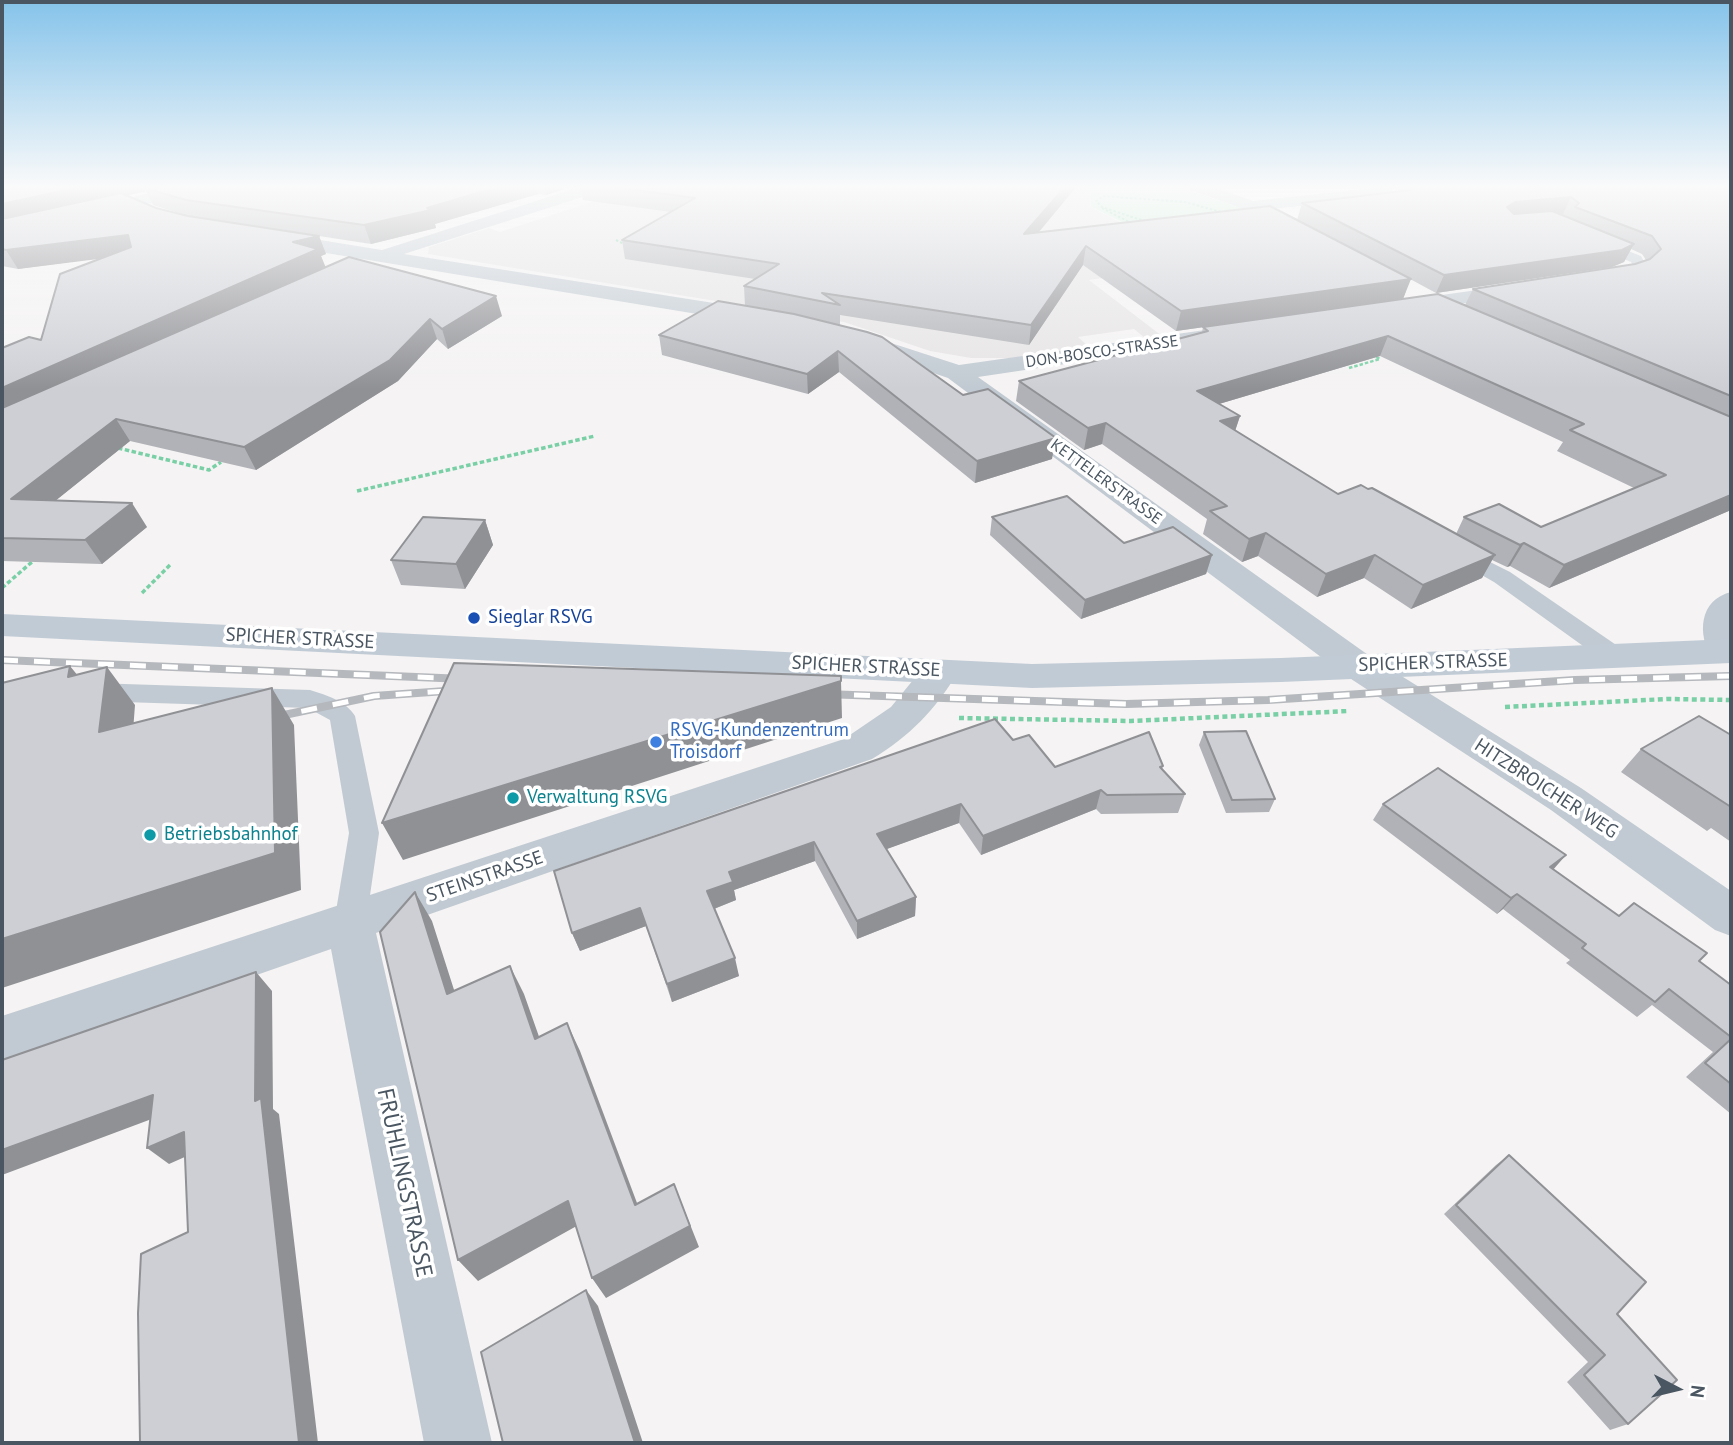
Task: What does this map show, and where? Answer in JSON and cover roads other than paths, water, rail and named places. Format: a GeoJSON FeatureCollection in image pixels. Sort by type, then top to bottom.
{"type":"FeatureCollection","features":[{"type":"Feature","properties":{"kind":"street"},"geometry":{"type":"LineString","coordinates":[[379,253],[776,320]]}},
{"type":"Feature","properties":{"kind":"street"},"geometry":{"type":"LineString","coordinates":[[341,270],[383,254]]}},
{"type":"Feature","properties":{"kind":"street"},"geometry":{"type":"LineString","coordinates":[[1615,276],[1639,265]]}},
{"type":"Feature","properties":{"kind":"street"},"geometry":{"type":"LineString","coordinates":[[1379,310],[1542,286]]}},
{"type":"Feature","properties":{"kind":"street"},"geometry":{"type":"LineString","coordinates":[[1407,290],[1463,318]]}},
{"type":"Feature","properties":{"kind":"street","name":"KETTELERSTRASSE"},"geometry":{"type":"LineString","coordinates":[[830,332],[899,351],[957,373],[1359,666]]}},
{"type":"Feature","properties":{"kind":"street","name":"DON-BOSCO-STRASSE"},"geometry":{"type":"LineString","coordinates":[[957,373],[1238,332]]}},
{"type":"Feature","properties":{"kind":"street"},"geometry":{"type":"LineString","coordinates":[[1728,651],[1719,629],[1720,615],[1731,602]]}},
{"type":"Feature","properties":{"kind":"street","name":"SPICHER STRASSE"},"geometry":{"type":"LineString","coordinates":[[2,625],[1032,676],[1728,651]]}},
{"type":"Feature","properties":{"kind":"street","name":"HITZBROICHER WEG"},"geometry":{"type":"LineString","coordinates":[[1359,666],[1566,799],[1731,916]]}},
{"type":"Feature","properties":{"kind":"street","name":"STEINSTRASSE"},"geometry":{"type":"LineString","coordinates":[[2,1040],[858,749],[890,731],[913,711],[940,672]]}},
{"type":"Feature","properties":{"kind":"street","name":"FRÜHLINGSTRASSE"},"geometry":{"type":"LineString","coordinates":[[350,923],[458,1443]]}},
{"type":"Feature","properties":{"kind":"lane"},"geometry":{"type":"LineString","coordinates":[[1622,253],[1636,259],[1639,265]]}},
{"type":"Feature","properties":{"kind":"lane"},"geometry":{"type":"LineString","coordinates":[[1439,542],[1502,578],[1613,655]]}},
{"type":"Feature","properties":{"kind":"lane"},"geometry":{"type":"LineString","coordinates":[[69,692],[310,699],[326,705],[342,716],[364,833],[350,923]]}},
{"type":"Feature","properties":{"kind":"railway"},"geometry":{"type":"LineString","coordinates":[[2,660],[465,679]]}},
{"type":"Feature","properties":{"kind":"railway"},"geometry":{"type":"LineString","coordinates":[[822,694],[1126,704],[1268,700],[1575,680],[1731,676]]}},
{"type":"Feature","properties":{"kind":"railway"},"geometry":{"type":"LineString","coordinates":[[270,718],[374,696],[460,690]]}},
{"type":"Feature","properties":{"kind":"place","name":"Sieglar RSVG"},"geometry":{"type":"Point","coordinates":[474,618]}},
{"type":"Feature","properties":{"kind":"place","name":"RSVG-Kundenzentrum Troisdorf"},"geometry":{"type":"Point","coordinates":[656,742]}},
{"type":"Feature","properties":{"kind":"place","name":"Verwaltung RSVG"},"geometry":{"type":"Point","coordinates":[513,798]}},
{"type":"Feature","properties":{"kind":"place","name":"Betriebsbahnhof"},"geometry":{"type":"Point","coordinates":[150,835]}}]}
